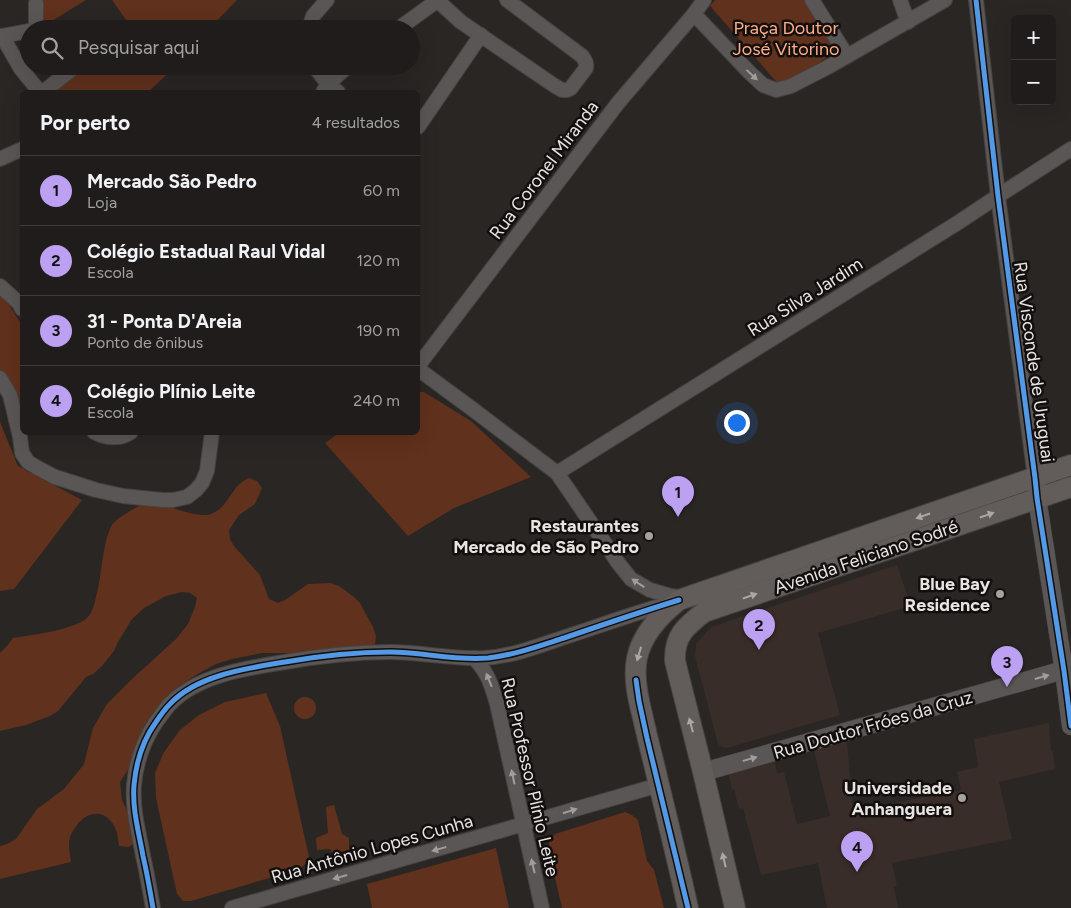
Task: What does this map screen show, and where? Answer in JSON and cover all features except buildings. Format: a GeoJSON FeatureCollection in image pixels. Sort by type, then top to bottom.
{"type":"FeatureCollection","features":[{"type":"Feature","properties":{"kind":"main road","name":"Avenida Feliciano Sodré"},"geometry":{"type":"LineString","coordinates":[[681,599],[1071,465]]}},
{"type":"Feature","properties":{"kind":"main road","name":"Avenida Feliciano Sodré"},"geometry":{"type":"LineString","coordinates":[[703,772],[675,662],[675,647],[681,633],[704,612],[1071,487]]}},
{"type":"Feature","properties":{"kind":"main road"},"geometry":{"type":"LineString","coordinates":[[681,599],[661,615],[638,651],[636,682],[688,908]]}},
{"type":"Feature","properties":{"kind":"main road"},"geometry":{"type":"LineString","coordinates":[[703,772],[735,908]]}},
{"type":"Feature","properties":{"kind":"street"},"geometry":{"type":"LineString","coordinates":[[312,20],[327,0]]}},
{"type":"Feature","properties":{"kind":"street"},"geometry":{"type":"LineString","coordinates":[[410,20],[438,0],[461,22],[562,90],[567,90],[586,68],[587,64],[582,56],[507,0]]}},
{"type":"Feature","properties":{"kind":"street","name":"Rua Coronel Miranda"},"geometry":{"type":"LineString","coordinates":[[420,364],[618,103],[704,0]]}},
{"type":"Feature","properties":{"kind":"street"},"geometry":{"type":"LineString","coordinates":[[812,0],[847,56]]}},
{"type":"Feature","properties":{"kind":"street"},"geometry":{"type":"LineString","coordinates":[[900,0],[908,22]]}},
{"type":"Feature","properties":{"kind":"street"},"geometry":{"type":"LineString","coordinates":[[694,14],[763,85],[776,90],[800,82],[944,0]]}},
{"type":"Feature","properties":{"kind":"street","name":"Rua Visconde de Uruguai"},"geometry":{"type":"LineString","coordinates":[[976,0],[998,196],[1037,498],[1068,670],[1071,726]]}},
{"type":"Feature","properties":{"kind":"street"},"geometry":{"type":"LineString","coordinates":[[36,3],[37,20]]}},
{"type":"Feature","properties":{"kind":"street"},"geometry":{"type":"LineString","coordinates":[[20,33],[1,36],[20,67]]}},
{"type":"Feature","properties":{"kind":"street"},"geometry":{"type":"LineString","coordinates":[[420,125],[481,35]]}},
{"type":"Feature","properties":{"kind":"street"},"geometry":{"type":"LineString","coordinates":[[26,75],[39,90]]}},
{"type":"Feature","properties":{"kind":"street"},"geometry":{"type":"LineString","coordinates":[[44,90],[64,75]]}},
{"type":"Feature","properties":{"kind":"street"},"geometry":{"type":"LineString","coordinates":[[320,75],[330,90],[341,75]]}},
{"type":"Feature","properties":{"kind":"street","name":"Rua Silva Jardim"},"geometry":{"type":"LineString","coordinates":[[557,473],[934,238],[1071,149]]}},
{"type":"Feature","properties":{"kind":"street"},"geometry":{"type":"LineString","coordinates":[[0,159],[20,150]]}},
{"type":"Feature","properties":{"kind":"street"},"geometry":{"type":"LineString","coordinates":[[0,286],[20,305]]}},
{"type":"Feature","properties":{"kind":"street"},"geometry":{"type":"LineString","coordinates":[[420,369],[557,473],[619,564],[632,579],[650,590],[681,599]]}},
{"type":"Feature","properties":{"kind":"street"},"geometry":{"type":"LineString","coordinates":[[0,378],[10,395],[22,453],[28,462],[55,477],[96,490],[123,496],[162,500],[186,497],[202,483],[207,471],[212,435]]}},
{"type":"Feature","properties":{"kind":"street"},"geometry":{"type":"LineString","coordinates":[[99,435],[115,438],[128,435]]}},
{"type":"Feature","properties":{"kind":"street"},"geometry":{"type":"LineString","coordinates":[[153,908],[136,821],[134,802],[135,779],[139,758],[151,729],[170,704],[190,689],[218,676],[260,666],[341,655],[404,652],[474,658],[502,656],[520,652],[681,599]]}},
{"type":"Feature","properties":{"kind":"street","name":"Rua Professor Plínio Leite"},"geometry":{"type":"LineString","coordinates":[[474,658],[489,677],[497,704],[542,908]]}},
{"type":"Feature","properties":{"kind":"street","name":"Rua Doutor Fróes da Cruz"},"geometry":{"type":"LineString","coordinates":[[703,772],[1068,670]]}},
{"type":"Feature","properties":{"kind":"street","name":"Rua Antônio Lopes Cunha"},"geometry":{"type":"LineString","coordinates":[[232,908],[659,785]]}},
{"type":"Feature","properties":{"kind":"shaded area"},"geometry":{"type":"Polygon","coordinates":[[[897,565],[911,606],[818,633],[840,715],[727,748],[718,744],[695,656],[696,644],[711,627],[897,565]]]}},
{"type":"Feature","properties":{"kind":"shaded area","name":"Universidade Anhanguera"},"geometry":{"type":"Polygon","coordinates":[[[1049,723],[1051,751],[1053,751],[1055,769],[999,782],[1012,839],[892,863],[897,886],[894,887],[898,908],[827,908],[818,863],[761,875],[743,808],[739,809],[734,789],[732,790],[729,776],[731,773],[775,762],[777,773],[784,772],[797,824],[830,816],[814,750],[847,741],[853,811],[961,790],[957,772],[978,767],[974,739],[1049,723]]]}},
{"type":"Feature","properties":{"kind":"green space"},"geometry":{"type":"Polygon","coordinates":[[[37,0],[86,0],[53,20],[41,20],[37,0]]]}},
{"type":"Feature","properties":{"kind":"green space"},"geometry":{"type":"Polygon","coordinates":[[[112,0],[237,0],[218,20],[126,20],[112,0]]]}},
{"type":"Feature","properties":{"kind":"green space","name":"Praça Doutor José Vitorino"},"geometry":{"type":"Polygon","coordinates":[[[715,0],[804,0],[837,51],[781,87],[710,6],[715,0]]]}},
{"type":"Feature","properties":{"kind":"green space"},"geometry":{"type":"Polygon","coordinates":[[[74,75],[166,75],[150,90],[56,90],[74,75]]]}},
{"type":"Feature","properties":{"kind":"green space"},"geometry":{"type":"Polygon","coordinates":[[[0,291],[20,322],[20,409],[0,378],[0,291]]]}},
{"type":"Feature","properties":{"kind":"green space"},"geometry":{"type":"Polygon","coordinates":[[[420,392],[424,392],[471,421],[531,477],[454,508],[408,536],[325,443],[336,435],[420,435],[420,392]]]}},
{"type":"Feature","properties":{"kind":"green space"},"geometry":{"type":"Polygon","coordinates":[[[0,422],[18,466],[82,500],[14,589],[0,591],[0,422]]]}},
{"type":"Feature","properties":{"kind":"green space"},"geometry":{"type":"Polygon","coordinates":[[[249,478],[257,481],[262,488],[255,504],[239,515],[229,530],[230,539],[260,575],[269,599],[278,603],[308,584],[330,583],[339,586],[360,603],[373,627],[376,636],[375,644],[361,653],[262,653],[232,659],[216,664],[201,672],[179,686],[162,706],[141,735],[130,767],[120,782],[122,800],[130,817],[136,841],[129,847],[119,846],[117,832],[109,819],[99,814],[93,814],[77,825],[70,837],[71,862],[0,879],[0,846],[16,839],[37,809],[64,789],[84,764],[93,728],[107,704],[176,639],[188,624],[197,598],[190,593],[182,592],[166,596],[144,608],[132,619],[114,651],[102,666],[86,677],[58,711],[26,725],[0,731],[0,653],[13,638],[62,629],[81,622],[89,616],[100,580],[106,541],[112,525],[119,518],[150,500],[186,512],[207,515],[215,512],[222,506],[239,485],[249,478]]]}},
{"type":"Feature","properties":{"kind":"green space"},"geometry":{"type":"Polygon","coordinates":[[[266,693],[280,726],[309,857],[300,869],[191,901],[183,901],[177,894],[156,798],[155,773],[164,752],[180,730],[199,715],[225,702],[266,693]]]}},
{"type":"Feature","properties":{"kind":"green space"},"geometry":{"type":"Polygon","coordinates":[[[305,697],[313,700],[316,708],[313,716],[305,719],[297,716],[294,708],[297,700],[305,697]]]}},
{"type":"Feature","properties":{"kind":"green space"},"geometry":{"type":"Polygon","coordinates":[[[334,805],[342,834],[349,838],[349,857],[335,858],[330,849],[317,850],[316,838],[328,833],[326,807],[334,805]]]}},
{"type":"Feature","properties":{"kind":"green space"},"geometry":{"type":"Polygon","coordinates":[[[625,812],[638,820],[647,861],[654,870],[664,908],[562,908],[548,848],[550,840],[555,834],[625,812]]]}},
{"type":"Feature","properties":{"kind":"green space"},"geometry":{"type":"Polygon","coordinates":[[[496,848],[509,908],[372,908],[367,884],[496,848]]]}},
{"type":"Feature","properties":{"kind":"cycle path"},"geometry":{"type":"LineString","coordinates":[[976,0],[998,196],[1037,498],[1071,726]]}},
{"type":"Feature","properties":{"kind":"cycle path"},"geometry":{"type":"LineString","coordinates":[[153,908],[135,812],[134,785],[136,768],[144,744],[159,717],[181,694],[194,686],[239,670],[337,655],[390,652],[476,659],[498,657],[536,647],[679,600]]}},
{"type":"Feature","properties":{"kind":"cycle path"},"geometry":{"type":"LineString","coordinates":[[636,680],[647,738],[688,908]]}},
{"type":"Feature","properties":{"kind":"place","name":"Mercado São Pedro"},"geometry":{"type":"Point","coordinates":[678,517]}},
{"type":"Feature","properties":{"kind":"place","name":"Restaurantes Mercado de São Pedro"},"geometry":{"type":"Point","coordinates":[649,536]}},
{"type":"Feature","properties":{"kind":"place","name":"Blue Bay Residence"},"geometry":{"type":"Point","coordinates":[1000,594]}},
{"type":"Feature","properties":{"kind":"place","name":"Colégio Estadual Raul Vidal"},"geometry":{"type":"Point","coordinates":[759,650]}},
{"type":"Feature","properties":{"kind":"place","name":"31 - Ponta D'Areia"},"geometry":{"type":"Point","coordinates":[1007,687]}},
{"type":"Feature","properties":{"kind":"place","name":"Universidade Anhanguera"},"geometry":{"type":"Point","coordinates":[962,798]}},
{"type":"Feature","properties":{"kind":"place","name":"Colégio Plínio Leite"},"geometry":{"type":"Point","coordinates":[857,872]}}]}
